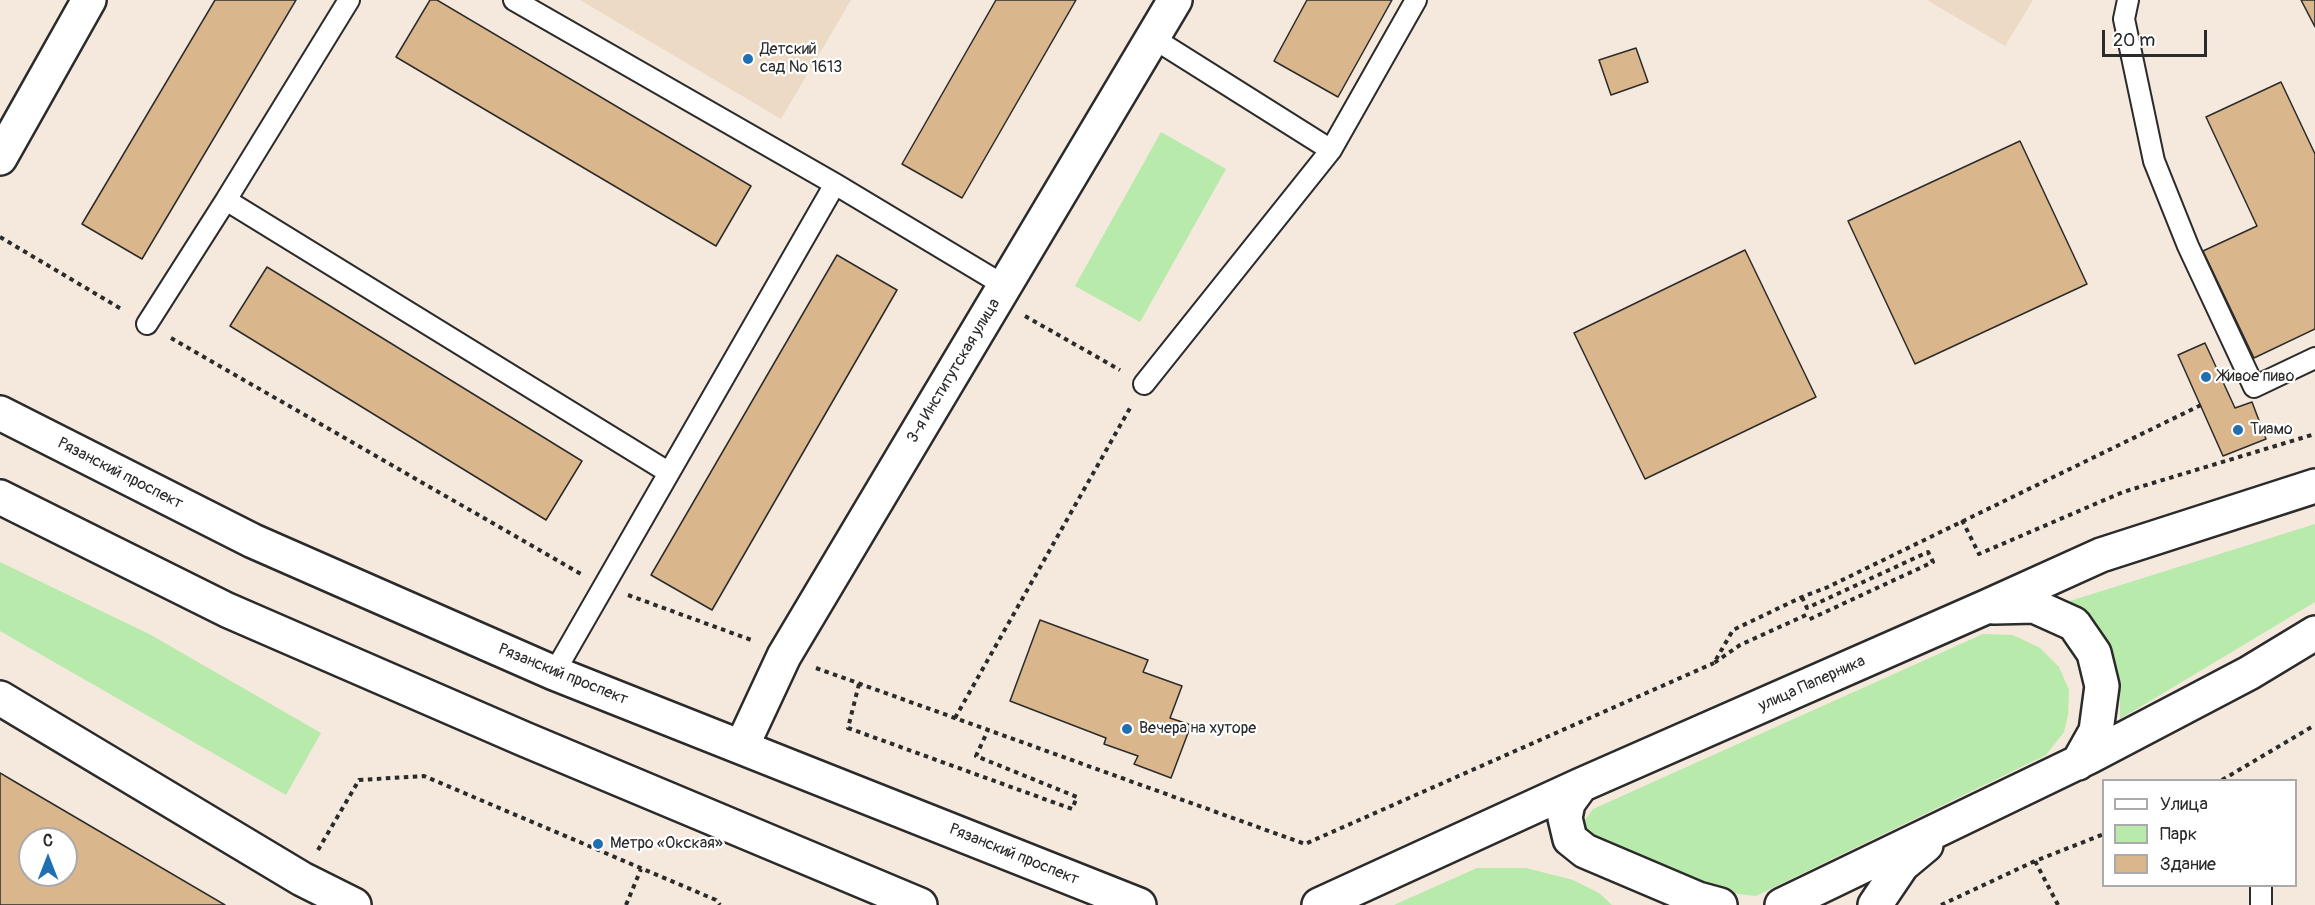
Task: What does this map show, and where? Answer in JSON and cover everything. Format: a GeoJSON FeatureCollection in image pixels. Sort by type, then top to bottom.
{"type":"FeatureCollection","features":[{"type":"Feature","properties":{"kind":"main road"},"geometry":{"type":"LineString","coordinates":[[0,158],[89,0]]}},
{"type":"Feature","properties":{"kind":"main road","name":"3-я Институтская улица"},"geometry":{"type":"LineString","coordinates":[[742,746],[784,656],[1175,0]]}},
{"type":"Feature","properties":{"kind":"main road","name":"Рязанский проспект"},"geometry":{"type":"LineString","coordinates":[[0,413],[254,541],[554,673],[1139,905]]}},
{"type":"Feature","properties":{"kind":"main road","name":"улица Паперника"},"geometry":{"type":"LineString","coordinates":[[1319,905],[1581,785],[2101,555],[2315,486]]}},
{"type":"Feature","properties":{"kind":"main road"},"geometry":{"type":"LineString","coordinates":[[0,497],[227,610],[524,739],[920,905]]}},
{"type":"Feature","properties":{"kind":"main road"},"geometry":{"type":"LineString","coordinates":[[1986,607],[2034,606],[2074,624],[2094,653],[2102,686],[2096,731],[2078,763]]}},
{"type":"Feature","properties":{"kind":"main road"},"geometry":{"type":"LineString","coordinates":[[1782,905],[2078,763],[2249,673],[2315,633]]}},
{"type":"Feature","properties":{"kind":"main road"},"geometry":{"type":"LineString","coordinates":[[0,698],[302,879],[354,905]]}},
{"type":"Feature","properties":{"kind":"main road"},"geometry":{"type":"LineString","coordinates":[[1581,785],[1568,803],[1565,818],[1570,839],[1585,851],[1698,899],[1720,905]]}},
{"type":"Feature","properties":{"kind":"main road"},"geometry":{"type":"LineString","coordinates":[[1875,905],[1902,866],[1949,825]]}},
{"type":"Feature","properties":{"kind":"lane"},"geometry":{"type":"LineString","coordinates":[[147,324],[350,0]]}},
{"type":"Feature","properties":{"kind":"lane"},"geometry":{"type":"LineString","coordinates":[[514,0],[835,184],[1005,286]]}},
{"type":"Feature","properties":{"kind":"lane"},"geometry":{"type":"LineString","coordinates":[[1144,384],[1331,150],[1416,0]]}},
{"type":"Feature","properties":{"kind":"lane"},"geometry":{"type":"LineString","coordinates":[[2128,0],[2124,19],[2154,161],[2188,246],[2254,387],[2315,358]]}},
{"type":"Feature","properties":{"kind":"lane"},"geometry":{"type":"LineString","coordinates":[[1153,38],[1331,150]]}},
{"type":"Feature","properties":{"kind":"lane"},"geometry":{"type":"LineString","coordinates":[[554,673],[835,184]]}},
{"type":"Feature","properties":{"kind":"lane"},"geometry":{"type":"LineString","coordinates":[[226,200],[668,472]]}},
{"type":"Feature","properties":{"kind":"lane"},"geometry":{"type":"LineString","coordinates":[[2261,887],[2261,905]]}},
{"type":"Feature","properties":{"kind":"path"},"geometry":{"type":"LineString","coordinates":[[0,237],[603,586],[750,639]]}},
{"type":"Feature","properties":{"kind":"path"},"geometry":{"type":"LineString","coordinates":[[954,718],[1144,384],[1021,314]]}},
{"type":"Feature","properties":{"kind":"path"},"geometry":{"type":"LineString","coordinates":[[1714,663],[1733,630],[1828,587],[2201,405]]}},
{"type":"Feature","properties":{"kind":"path"},"geometry":{"type":"LineString","coordinates":[[1962,520],[1979,554],[2123,492],[2315,434]]}},
{"type":"Feature","properties":{"kind":"path"},"geometry":{"type":"LineString","coordinates":[[1802,597],[1807,608],[1928,552],[1933,562],[1808,620]]}},
{"type":"Feature","properties":{"kind":"path"},"geometry":{"type":"LineString","coordinates":[[784,656],[1305,844],[1714,663],[1740,645],[1806,615]]}},
{"type":"Feature","properties":{"kind":"path"},"geometry":{"type":"LineString","coordinates":[[859,684],[848,728],[1072,809],[1077,796],[976,756],[988,730]]}},
{"type":"Feature","properties":{"kind":"path"},"geometry":{"type":"LineString","coordinates":[[2224,779],[2315,726]]}},
{"type":"Feature","properties":{"kind":"path"},"geometry":{"type":"LineString","coordinates":[[312,860],[359,780],[424,776],[716,900],[720,905]]}},
{"type":"Feature","properties":{"kind":"path"},"geometry":{"type":"LineString","coordinates":[[1941,905],[2035,861],[2102,834]]}},
{"type":"Feature","properties":{"kind":"path"},"geometry":{"type":"LineString","coordinates":[[2035,861],[2058,905]]}},
{"type":"Feature","properties":{"kind":"path"},"geometry":{"type":"LineString","coordinates":[[626,905],[641,869]]}},
{"type":"Feature","properties":{"kind":"shaded area","name":"Детский сад № 1613"},"geometry":{"type":"Polygon","coordinates":[[[580,0],[851,0],[781,119],[580,0]]]}},
{"type":"Feature","properties":{"kind":"shaded area"},"geometry":{"type":"Polygon","coordinates":[[[1927,0],[2033,0],[2005,46],[1927,0]]]}},
{"type":"Feature","properties":{"kind":"green space"},"geometry":{"type":"Polygon","coordinates":[[[1161,132],[1226,169],[1140,322],[1075,286],[1161,132]]]}},
{"type":"Feature","properties":{"kind":"green space"},"geometry":{"type":"Polygon","coordinates":[[[2315,524],[2315,602],[2120,719],[2120,690],[2110,659],[2092,628],[2070,601],[2315,524]]]}},
{"type":"Feature","properties":{"kind":"green space"},"geometry":{"type":"Polygon","coordinates":[[[0,562],[151,635],[321,733],[286,795],[0,631],[0,562]]]}},
{"type":"Feature","properties":{"kind":"green space"},"geometry":{"type":"Polygon","coordinates":[[[1983,634],[2013,635],[2040,648],[2059,667],[2069,690],[2068,715],[2064,732],[2046,755],[1756,896],[1695,883],[1591,839],[1582,824],[1593,809],[1983,634]]]}},
{"type":"Feature","properties":{"kind":"green space"},"geometry":{"type":"Polygon","coordinates":[[[1477,868],[1526,868],[1573,880],[1599,893],[1612,905],[1394,905],[1477,868]]]}},
{"type":"Feature","properties":{"kind":"building"},"geometry":{"type":"Polygon","coordinates":[[[215,0],[296,0],[142,259],[82,224],[215,0]]]}},
{"type":"Feature","properties":{"kind":"building"},"geometry":{"type":"Polygon","coordinates":[[[430,0],[437,0],[751,186],[716,246],[396,57],[430,0]]]}},
{"type":"Feature","properties":{"kind":"building"},"geometry":{"type":"Polygon","coordinates":[[[996,0],[1076,0],[962,198],[902,164],[996,0]]]}},
{"type":"Feature","properties":{"kind":"building"},"geometry":{"type":"Polygon","coordinates":[[[1307,0],[1392,0],[1338,97],[1274,61],[1307,0]]]}},
{"type":"Feature","properties":{"kind":"building"},"geometry":{"type":"Polygon","coordinates":[[[2301,0],[2315,0],[2315,27],[2301,0]]]}},
{"type":"Feature","properties":{"kind":"building"},"geometry":{"type":"Polygon","coordinates":[[[1636,48],[1648,82],[1611,95],[1599,60],[1636,48]]]}},
{"type":"Feature","properties":{"kind":"building"},"geometry":{"type":"Polygon","coordinates":[[[2281,82],[2315,154],[2315,329],[2254,358],[2203,251],[2257,226],[2206,117],[2281,82]]]}},
{"type":"Feature","properties":{"kind":"building"},"geometry":{"type":"Polygon","coordinates":[[[2020,141],[2087,284],[1915,364],[1848,221],[2020,141]]]}},
{"type":"Feature","properties":{"kind":"building"},"geometry":{"type":"Polygon","coordinates":[[[1745,250],[1816,397],[1645,479],[1574,333],[1745,250]]]}},
{"type":"Feature","properties":{"kind":"building"},"geometry":{"type":"Polygon","coordinates":[[[837,255],[897,290],[712,610],[651,575],[837,255]]]}},
{"type":"Feature","properties":{"kind":"building"},"geometry":{"type":"Polygon","coordinates":[[[267,267],[582,461],[546,520],[230,326],[267,267]]]}},
{"type":"Feature","properties":{"kind":"building"},"geometry":{"type":"Polygon","coordinates":[[[2205,343],[2235,408],[2252,402],[2266,439],[2223,456],[2178,355],[2205,343]]]}},
{"type":"Feature","properties":{"kind":"building"},"geometry":{"type":"Polygon","coordinates":[[[1040,620],[1148,660],[1143,672],[1182,686],[1170,718],[1191,725],[1171,778],[1134,764],[1138,756],[1104,744],[1106,738],[1010,701],[1040,620]]]}},
{"type":"Feature","properties":{"kind":"building"},"geometry":{"type":"Polygon","coordinates":[[[0,773],[225,905],[0,905],[0,773]]]}},
{"type":"Feature","properties":{"kind":"place","name":"Детский сад № 1613"},"geometry":{"type":"Point","coordinates":[748,59]}},
{"type":"Feature","properties":{"kind":"place","name":"Живое пиво"},"geometry":{"type":"Point","coordinates":[2206,377]}},
{"type":"Feature","properties":{"kind":"place","name":"Тиамо"},"geometry":{"type":"Point","coordinates":[2238,430]}},
{"type":"Feature","properties":{"kind":"place","name":"Вечера на хуторе"},"geometry":{"type":"Point","coordinates":[1127,729]}},
{"type":"Feature","properties":{"kind":"place","name":"Метро «Окская»"},"geometry":{"type":"Point","coordinates":[598,844]}}]}
